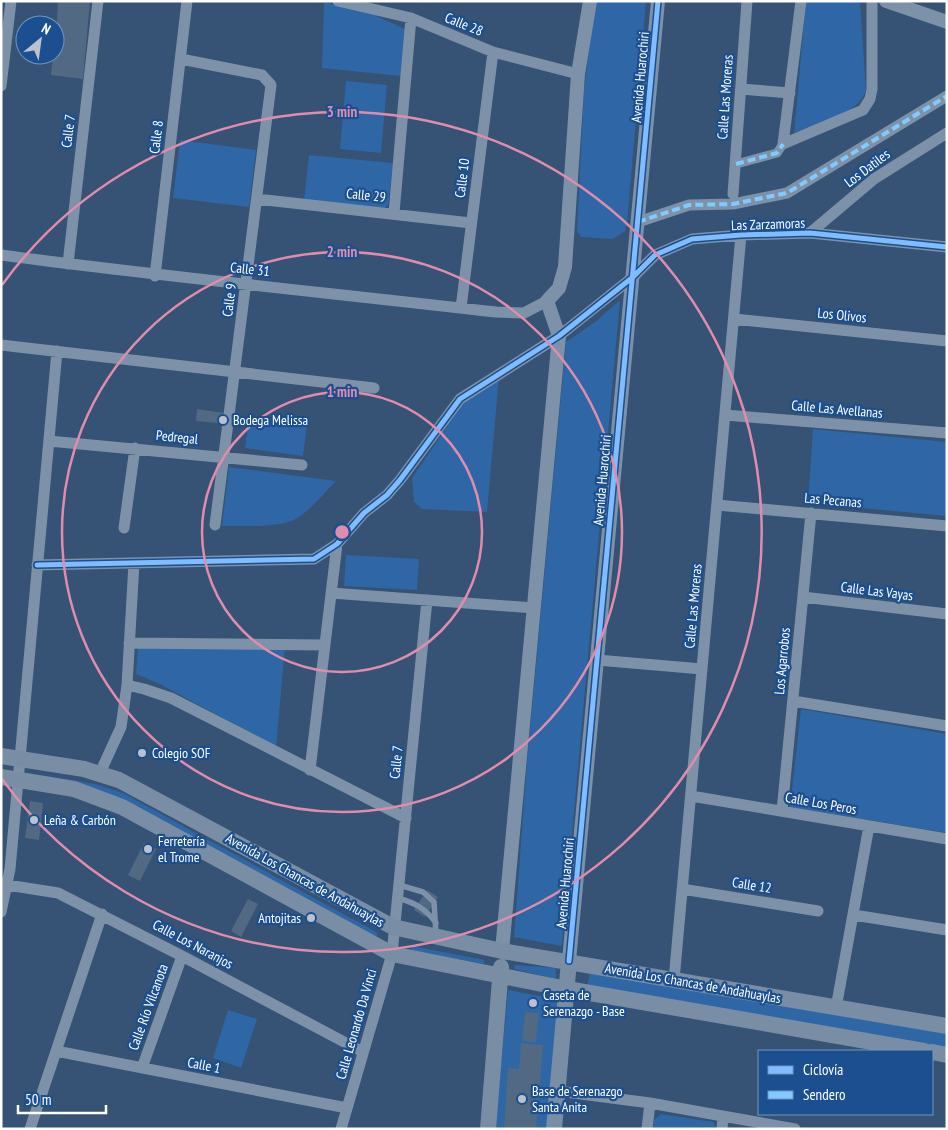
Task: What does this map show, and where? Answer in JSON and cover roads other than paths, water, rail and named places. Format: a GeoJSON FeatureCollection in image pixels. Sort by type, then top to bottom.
{"type":"FeatureCollection","features":[{"type":"Feature","properties":{"kind":"main road","name":"Avenida Los Chancas de Andahuaylas"},"geometry":{"type":"LineString","coordinates":[[1,756],[100,773],[134,786],[395,928],[436,930],[502,951],[947,1026]]}},
{"type":"Feature","properties":{"kind":"main road","name":"Avenida Los Chancas de Andahuaylas"},"geometry":{"type":"LineString","coordinates":[[9,778],[74,789],[122,807],[392,954],[567,989],[918,1050]]}},
{"type":"Feature","properties":{"kind":"main road"},"geometry":{"type":"LineString","coordinates":[[488,1129],[502,951]]}},
{"type":"Feature","properties":{"kind":"main road","name":"Avenida Huarochiri"},"geometry":{"type":"LineString","coordinates":[[554,1129],[569,961]]}},
{"type":"Feature","properties":{"kind":"main road"},"geometry":{"type":"LineString","coordinates":[[933,1052],[947,1055]]}},
{"type":"Feature","properties":{"kind":"street"},"geometry":{"type":"LineString","coordinates":[[1,86],[11,1]]}},
{"type":"Feature","properties":{"kind":"street","name":"Calle 7"},"geometry":{"type":"LineString","coordinates":[[68,264],[98,1]]}},
{"type":"Feature","properties":{"kind":"street","name":"Calle 8"},"geometry":{"type":"LineString","coordinates":[[155,276],[188,1]]}},
{"type":"Feature","properties":{"kind":"street","name":"Calle 28"},"geometry":{"type":"LineString","coordinates":[[338,1],[411,18],[493,52],[578,74]]}},
{"type":"Feature","properties":{"kind":"street"},"geometry":{"type":"LineString","coordinates":[[502,951],[559,336],[547,302],[559,288],[565,267],[578,74],[590,1]]}},
{"type":"Feature","properties":{"kind":"street","name":"Avenida Huarochiri"},"geometry":{"type":"LineString","coordinates":[[569,961],[658,1]]}},
{"type":"Feature","properties":{"kind":"street","name":"Calle Las Moreras"},"geometry":{"type":"LineString","coordinates":[[733,194],[747,1]]}},
{"type":"Feature","properties":{"kind":"street"},"geometry":{"type":"LineString","coordinates":[[736,164],[777,153],[783,144],[800,1]]}},
{"type":"Feature","properties":{"kind":"street"},"geometry":{"type":"LineString","coordinates":[[783,144],[863,110],[870,99],[872,89],[872,1]]}},
{"type":"Feature","properties":{"kind":"street"},"geometry":{"type":"LineString","coordinates":[[886,1],[947,22]]}},
{"type":"Feature","properties":{"kind":"street"},"geometry":{"type":"LineString","coordinates":[[394,213],[411,18]]}},
{"type":"Feature","properties":{"kind":"street","name":"Calle 10"},"geometry":{"type":"LineString","coordinates":[[461,308],[493,52]]}},
{"type":"Feature","properties":{"kind":"street","name":"Calle 9"},"geometry":{"type":"LineString","coordinates":[[181,59],[262,74],[271,84],[215,525]]}},
{"type":"Feature","properties":{"kind":"street"},"geometry":{"type":"LineString","coordinates":[[740,89],[790,93]]}},
{"type":"Feature","properties":{"kind":"street"},"geometry":{"type":"LineString","coordinates":[[638,222],[689,205],[733,204],[787,193],[947,96]]}},
{"type":"Feature","properties":{"kind":"street","name":"Los Datiles"},"geometry":{"type":"LineString","coordinates":[[810,234],[874,179],[947,134]]}},
{"type":"Feature","properties":{"kind":"street","name":"Calle 29"},"geometry":{"type":"LineString","coordinates":[[257,199],[471,223]]}},
{"type":"Feature","properties":{"kind":"street","name":"Las Zarzamoras"},"geometry":{"type":"LineString","coordinates":[[38,565],[314,559],[337,544],[364,513],[387,495],[460,399],[559,336],[632,277],[655,255],[692,239],[742,235],[810,234],[947,247]]}},
{"type":"Feature","properties":{"kind":"street","name":"Calle Las Moreras"},"geometry":{"type":"LineString","coordinates":[[674,980],[742,235]]}},
{"type":"Feature","properties":{"kind":"street","name":"Calle 31"},"geometry":{"type":"LineString","coordinates":[[1,256],[155,276],[246,283],[496,312],[524,313],[547,302]]}},
{"type":"Feature","properties":{"kind":"street","name":"Los Olivos"},"geometry":{"type":"LineString","coordinates":[[734,320],[947,341]]}},
{"type":"Feature","properties":{"kind":"street"},"geometry":{"type":"LineString","coordinates":[[1,345],[374,388]]}},
{"type":"Feature","properties":{"kind":"street"},"geometry":{"type":"LineString","coordinates":[[1,912],[5,884],[9,778],[20,759],[57,351]]}},
{"type":"Feature","properties":{"kind":"street","name":"Calle Las Avellanas"},"geometry":{"type":"LineString","coordinates":[[725,414],[947,433]]}},
{"type":"Feature","properties":{"kind":"street","name":"Pedregal"},"geometry":{"type":"LineString","coordinates":[[48,441],[302,465]]}},
{"type":"Feature","properties":{"kind":"street"},"geometry":{"type":"LineString","coordinates":[[124,528],[135,448]]}},
{"type":"Feature","properties":{"kind":"street","name":"Las Pecanas"},"geometry":{"type":"LineString","coordinates":[[717,505],[947,526]]}},
{"type":"Feature","properties":{"kind":"street","name":"Los Agarrobos"},"geometry":{"type":"LineString","coordinates":[[782,811],[811,513]]}},
{"type":"Feature","properties":{"kind":"street"},"geometry":{"type":"LineString","coordinates":[[310,770],[337,544]]}},
{"type":"Feature","properties":{"kind":"street"},"geometry":{"type":"LineString","coordinates":[[100,773],[121,728],[126,685],[134,563]]}},
{"type":"Feature","properties":{"kind":"street"},"geometry":{"type":"LineString","coordinates":[[331,593],[534,608]]}},
{"type":"Feature","properties":{"kind":"street","name":"Calle Las Vayas"},"geometry":{"type":"LineString","coordinates":[[803,597],[947,614]]}},
{"type":"Feature","properties":{"kind":"street","name":"Calle 7"},"geometry":{"type":"LineString","coordinates":[[395,928],[427,600]]}},
{"type":"Feature","properties":{"kind":"street"},"geometry":{"type":"LineString","coordinates":[[129,643],[325,645]]}},
{"type":"Feature","properties":{"kind":"street"},"geometry":{"type":"LineString","coordinates":[[597,660],[702,669]]}},
{"type":"Feature","properties":{"kind":"street"},"geometry":{"type":"LineString","coordinates":[[126,685],[144,688],[171,698],[406,818]]}},
{"type":"Feature","properties":{"kind":"street"},"geometry":{"type":"LineString","coordinates":[[793,701],[947,726]]}},
{"type":"Feature","properties":{"kind":"street","name":"Calle Los Peros"},"geometry":{"type":"LineString","coordinates":[[691,796],[947,840]]}},
{"type":"Feature","properties":{"kind":"street"},"geometry":{"type":"LineString","coordinates":[[836,1008],[869,826]]}},
{"type":"Feature","properties":{"kind":"street","name":"Calle Los Naranjos"},"geometry":{"type":"LineString","coordinates":[[5,884],[58,893],[102,914],[363,1052]]}},
{"type":"Feature","properties":{"kind":"street","name":"Calle 12"},"geometry":{"type":"LineString","coordinates":[[682,889],[818,911]]}},
{"type":"Feature","properties":{"kind":"street"},"geometry":{"type":"LineString","coordinates":[[30,1129],[102,914]]}},
{"type":"Feature","properties":{"kind":"street"},"geometry":{"type":"LineString","coordinates":[[854,914],[947,930]]}},
{"type":"Feature","properties":{"kind":"street","name":"Calle Leonardo Da Vinci"},"geometry":{"type":"LineString","coordinates":[[341,1129],[392,954],[395,928]]}},
{"type":"Feature","properties":{"kind":"street","name":"Calle Río Vilcanota"},"geometry":{"type":"LineString","coordinates":[[142,1068],[182,956]]}},
{"type":"Feature","properties":{"kind":"street","name":"Calle 1"},"geometry":{"type":"LineString","coordinates":[[56,1051],[347,1108]]}},
{"type":"Feature","properties":{"kind":"street"},"geometry":{"type":"LineString","coordinates":[[558,1091],[650,1103],[795,1129]]}},
{"type":"Feature","properties":{"kind":"street"},"geometry":{"type":"LineString","coordinates":[[647,1129],[650,1103]]}},
{"type":"Feature","properties":{"kind":"street"},"geometry":{"type":"LineString","coordinates":[[722,1129],[723,1116]]}},
{"type":"Feature","properties":{"kind":"lane"},"geometry":{"type":"LineString","coordinates":[[399,885],[423,892],[434,902],[436,930]]}},
{"type":"Feature","properties":{"kind":"lane"},"geometry":{"type":"LineString","coordinates":[[398,898],[416,903],[424,909],[436,930]]}},
{"type":"Feature","properties":{"kind":"place","name":"Bodega Melissa"},"geometry":{"type":"Point","coordinates":[223,420]}},
{"type":"Feature","properties":{"kind":"place","name":"Colegio SOF"},"geometry":{"type":"Point","coordinates":[142,753]}},
{"type":"Feature","properties":{"kind":"place","name":"Leña & Carbón"},"geometry":{"type":"Point","coordinates":[34,820]}},
{"type":"Feature","properties":{"kind":"place","name":"Ferretería el Trome"},"geometry":{"type":"Point","coordinates":[148,849]}},
{"type":"Feature","properties":{"kind":"place","name":"Antojitas"},"geometry":{"type":"Point","coordinates":[311,918]}},
{"type":"Feature","properties":{"kind":"place","name":"Caseta de Serenazgo - Base"},"geometry":{"type":"Point","coordinates":[533,1003]}},
{"type":"Feature","properties":{"kind":"place","name":"Base de Serenazgo Santa Anita"},"geometry":{"type":"Point","coordinates":[522,1099]}}]}
